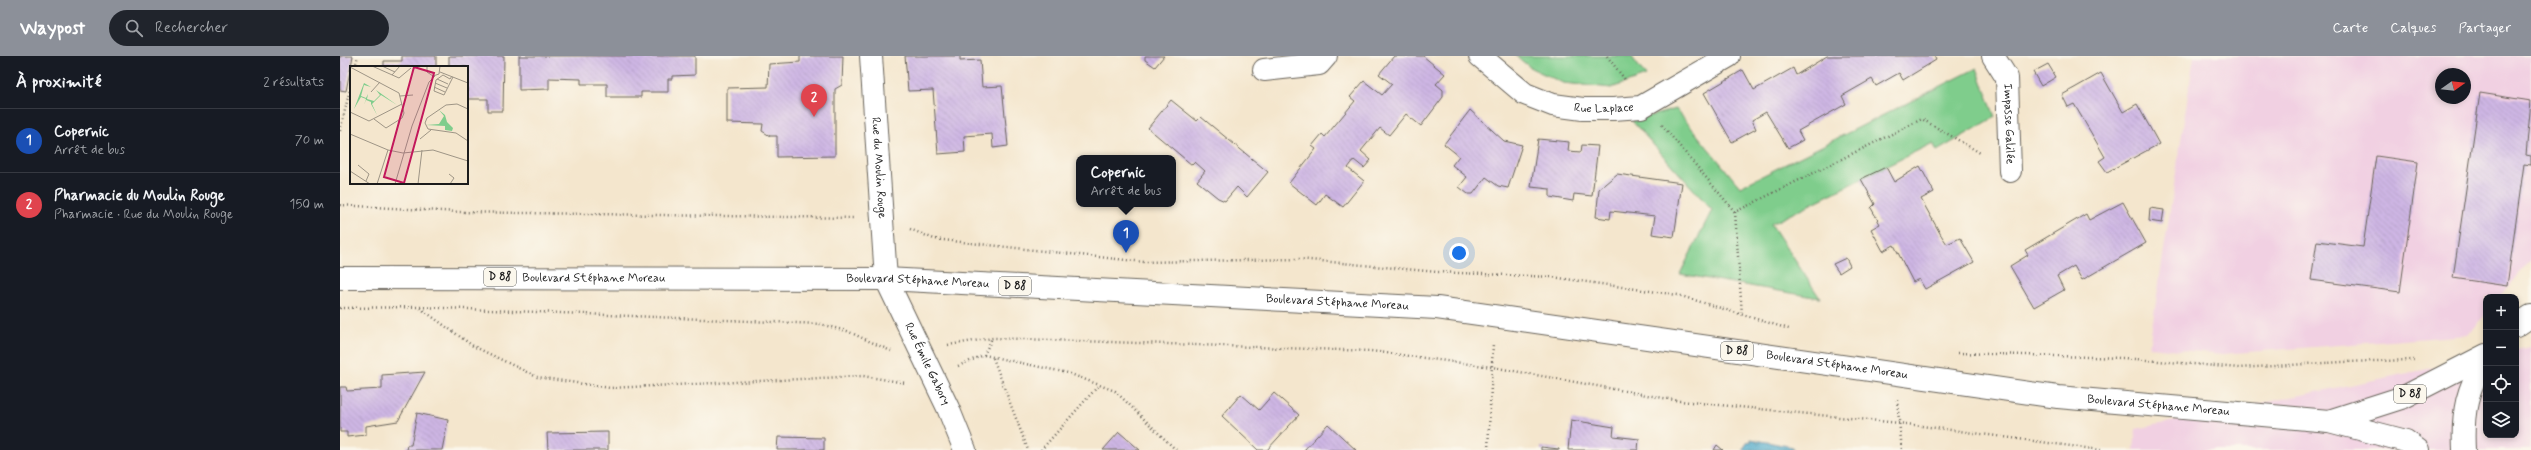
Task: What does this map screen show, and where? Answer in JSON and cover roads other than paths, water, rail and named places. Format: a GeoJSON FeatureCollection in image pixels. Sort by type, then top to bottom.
{"type":"FeatureCollection","features":[{"type":"Feature","properties":{"kind":"main road","name":"Rue du Moulin Rouge"},"geometry":{"type":"LineString","coordinates":[[871,56],[886,279]]}},
{"type":"Feature","properties":{"kind":"main road"},"geometry":{"type":"LineString","coordinates":[[1264,70],[1319,64],[1326,56]]}},
{"type":"Feature","properties":{"kind":"main road","name":"Rue Laplace"},"geometry":{"type":"LineString","coordinates":[[1480,56],[1525,94],[1553,105],[1583,109],[1614,109],[1645,105],[1729,56]]}},
{"type":"Feature","properties":{"kind":"main road","name":"Impasse Galilée"},"geometry":{"type":"LineString","coordinates":[[1994,56],[2007,78],[2010,171]]}},
{"type":"Feature","properties":{"kind":"main road","name":"Boulevard Stéphane Moreau"},"geometry":{"type":"LineString","coordinates":[[340,278],[886,279],[1437,308],[2058,397],[2329,421],[2406,442],[2418,450]]}},
{"type":"Feature","properties":{"kind":"main road","name":"Rue Émile Gabory"},"geometry":{"type":"LineString","coordinates":[[886,279],[933,376],[965,450]]}},
{"type":"Feature","properties":{"kind":"main road"},"geometry":{"type":"LineString","coordinates":[[2519,324],[2531,316]]}},
{"type":"Feature","properties":{"kind":"main road","name":"Boulevard Stéphane Moreau"},"geometry":{"type":"LineString","coordinates":[[2329,421],[2404,397],[2483,358]]}},
{"type":"Feature","properties":{"kind":"main road"},"geometry":{"type":"LineString","coordinates":[[2464,450],[2463,421],[2470,386],[2483,362]]}},
{"type":"Feature","properties":{"kind":"water"},"geometry":{"type":"Polygon","coordinates":[[[1751,439],[1793,447],[1793,450],[1742,450],[1748,442],[1751,443],[1751,439]]]}},
{"type":"Feature","properties":{"kind":"place","name":"Pharmacie du Moulin Rouge"},"geometry":{"type":"Point","coordinates":[814,117]}},
{"type":"Feature","properties":{"kind":"place","name":"Copernic"},"geometry":{"type":"Point","coordinates":[1126,253]}}]}
